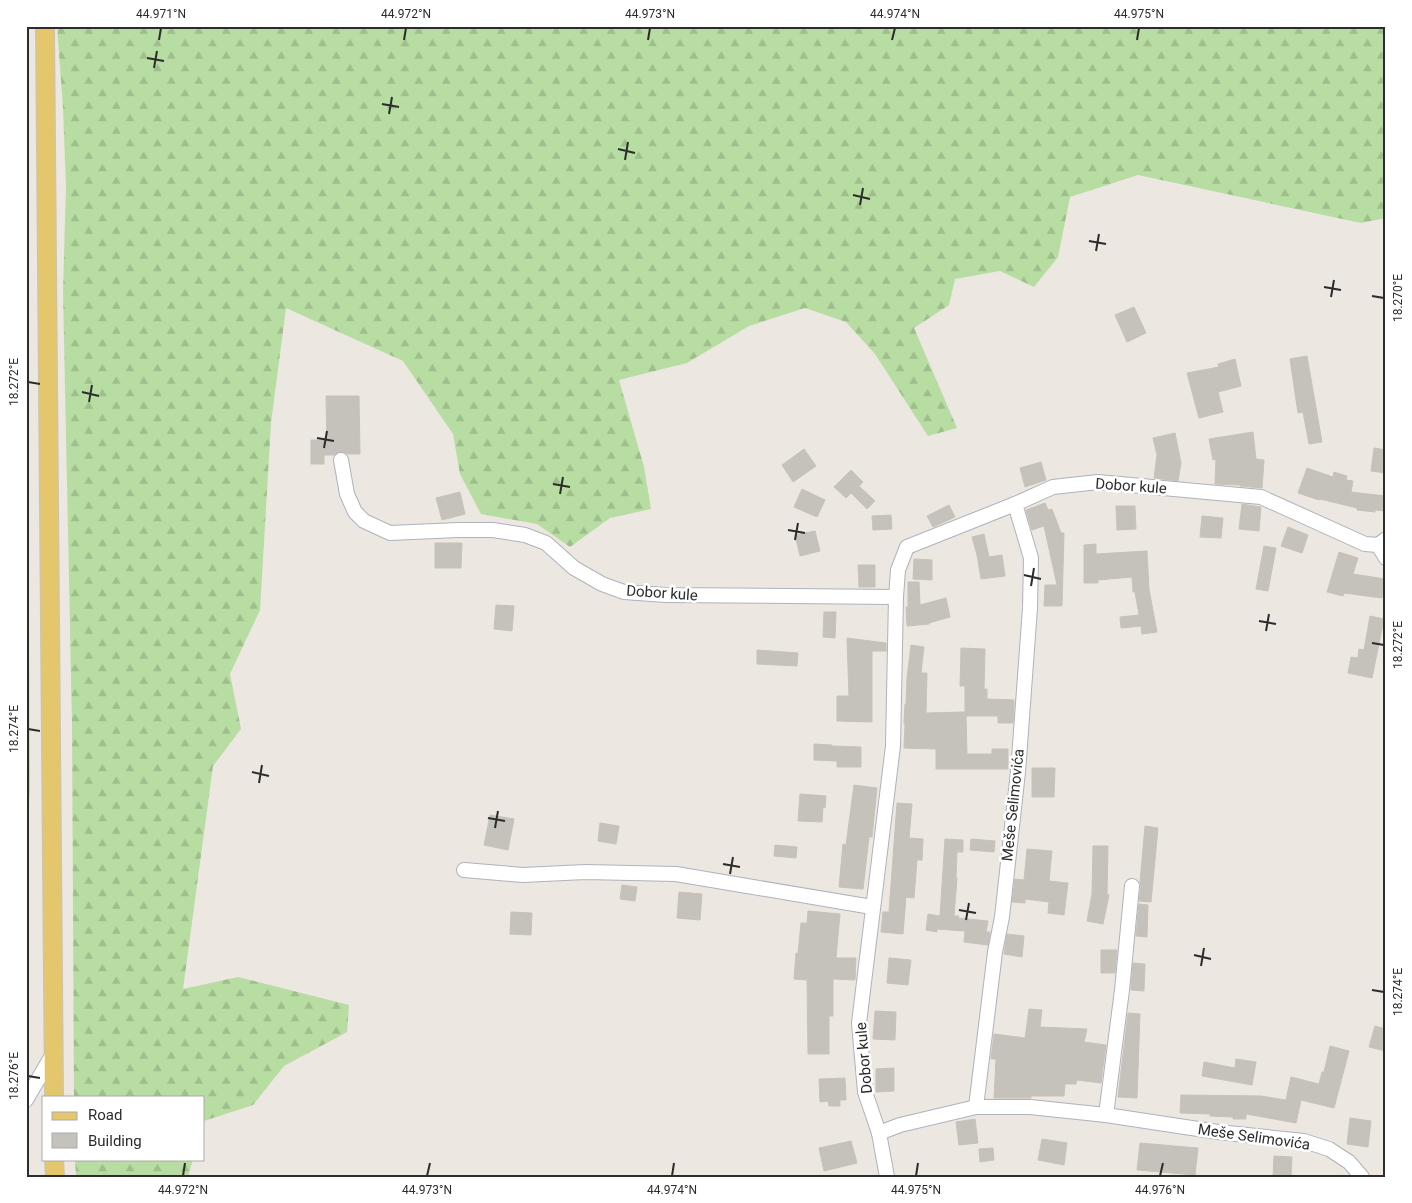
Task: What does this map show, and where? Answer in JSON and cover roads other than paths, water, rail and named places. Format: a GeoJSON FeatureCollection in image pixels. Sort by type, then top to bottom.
{"type":"FeatureCollection","features":[{"type":"Feature","properties":{"kind":"main road"},"geometry":{"type":"LineString","coordinates":[[45,26],[54,1096]]}},
{"type":"Feature","properties":{"kind":"main road"},"geometry":{"type":"LineString","coordinates":[[54,1160],[54,1177]]}},
{"type":"Feature","properties":{"kind":"street","name":"Dobor kule"},"geometry":{"type":"LineString","coordinates":[[341,460],[347,494],[355,512],[364,522],[390,533],[494,530],[525,535],[546,543],[574,568],[602,584],[624,592],[666,595],[896,597]]}},
{"type":"Feature","properties":{"kind":"street","name":"Dobor kule"},"geometry":{"type":"LineString","coordinates":[[887,1177],[879,1132],[865,1092],[859,1024],[893,746],[898,570],[907,547],[1053,487],[1098,482],[1261,497],[1365,544],[1382,542],[1386,558]]}},
{"type":"Feature","properties":{"kind":"street","name":"Meše Selimovića"},"geometry":{"type":"LineString","coordinates":[[976,1107],[995,952],[1002,917],[1018,772],[1030,608],[1031,558],[1015,504]]}},
{"type":"Feature","properties":{"kind":"street"},"geometry":{"type":"LineString","coordinates":[[464,870],[523,874],[585,872],[676,874],[872,907]]}},
{"type":"Feature","properties":{"kind":"street"},"geometry":{"type":"LineString","coordinates":[[1106,1115],[1122,990],[1132,886]]}},
{"type":"Feature","properties":{"kind":"street"},"geometry":{"type":"LineString","coordinates":[[26,1100],[54,1051]]}},
{"type":"Feature","properties":{"kind":"street","name":"Meše Selimovića"},"geometry":{"type":"LineString","coordinates":[[879,1132],[900,1124],[976,1107],[1030,1107],[1106,1115],[1218,1132],[1304,1141],[1329,1149],[1349,1162],[1362,1177]]}},
{"type":"Feature","properties":{"kind":"street"},"geometry":{"type":"LineString","coordinates":[[1349,1162],[1351,1177]]}}]}
